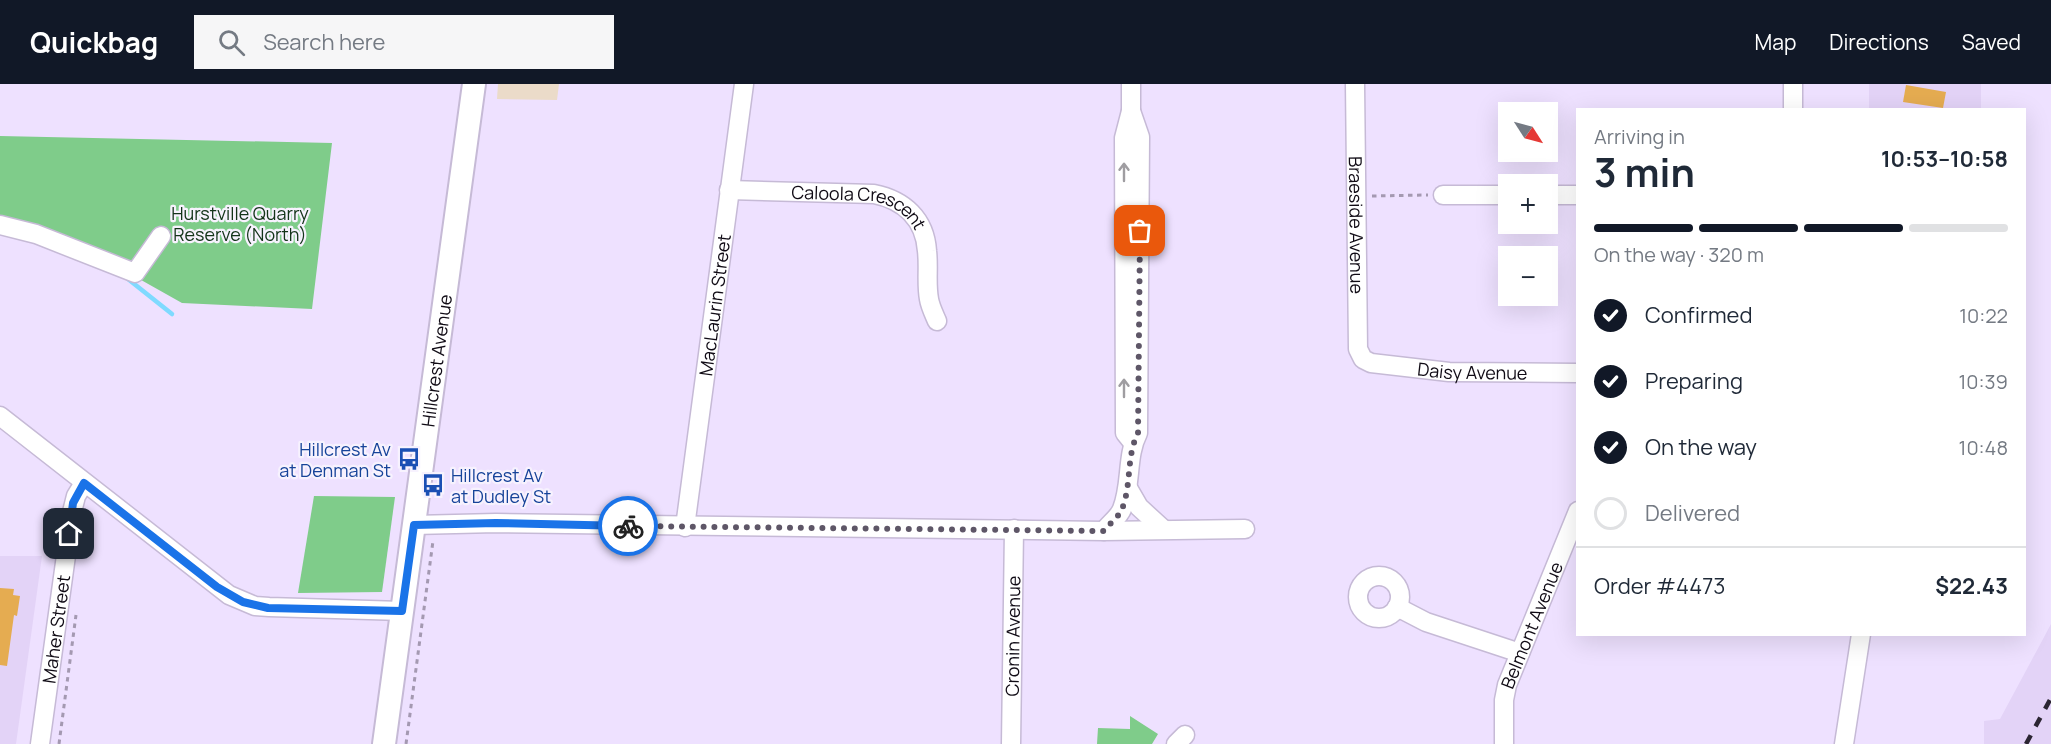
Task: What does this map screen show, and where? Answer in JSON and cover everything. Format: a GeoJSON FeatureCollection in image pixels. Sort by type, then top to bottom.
{"type":"FeatureCollection","features":[{"type":"Feature","properties":{"kind":"main road","name":"Hillcrest Avenue"},"geometry":{"type":"LineString","coordinates":[[384,744],[474,84]]}},
{"type":"Feature","properties":{"kind":"street","name":"MacLaurin Street"},"geometry":{"type":"LineString","coordinates":[[685,527],[744,84]]}},
{"type":"Feature","properties":{"kind":"street"},"geometry":{"type":"LineString","coordinates":[[1104,531],[1122,510],[1128,488],[1133,443],[1138,433],[1140,137],[1131,111],[1131,84]]}},
{"type":"Feature","properties":{"kind":"street","name":"Braeside Avenue"},"geometry":{"type":"LineString","coordinates":[[1355,84],[1358,349],[1366,362]]}},
{"type":"Feature","properties":{"kind":"street"},"geometry":{"type":"LineString","coordinates":[[1793,84],[1793,108]]}},
{"type":"Feature","properties":{"kind":"street","name":"Caloola Crescent"},"geometry":{"type":"LineString","coordinates":[[729,190],[874,194],[894,199],[913,214],[925,238],[928,296],[937,321]]}},
{"type":"Feature","properties":{"kind":"street"},"geometry":{"type":"LineString","coordinates":[[1443,195],[1498,195]]}},
{"type":"Feature","properties":{"kind":"street"},"geometry":{"type":"LineString","coordinates":[[1558,195],[1576,195]]}},
{"type":"Feature","properties":{"kind":"street"},"geometry":{"type":"LineString","coordinates":[[0,225],[36,234],[135,273],[161,236]]}},
{"type":"Feature","properties":{"kind":"street","name":"Daisy Avenue"},"geometry":{"type":"LineString","coordinates":[[1366,362],[1449,372],[1576,374]]}},
{"type":"Feature","properties":{"kind":"street"},"geometry":{"type":"LineString","coordinates":[[0,416],[217,587],[243,602],[268,608],[402,611]]}},
{"type":"Feature","properties":{"kind":"street","name":"Maher Street"},"geometry":{"type":"LineString","coordinates":[[40,744],[72,512],[76,496],[84,483]]}},
{"type":"Feature","properties":{"kind":"street"},"geometry":{"type":"LineString","coordinates":[[1128,488],[1139,507],[1163,529]]}},
{"type":"Feature","properties":{"kind":"street","name":"Belmont Avenue"},"geometry":{"type":"LineString","coordinates":[[1504,744],[1504,700],[1507,685],[1576,516]]}},
{"type":"Feature","properties":{"kind":"street"},"geometry":{"type":"LineString","coordinates":[[414,525],[496,523],[1104,531],[1245,529]]}},
{"type":"Feature","properties":{"kind":"street","name":"Cronin Avenue"},"geometry":{"type":"LineString","coordinates":[[1011,744],[1014,529]]}},
{"type":"Feature","properties":{"kind":"street"},"geometry":{"type":"LineString","coordinates":[[1397,607],[1426,622],[1520,653]]}},
{"type":"Feature","properties":{"kind":"street"},"geometry":{"type":"LineString","coordinates":[[1844,744],[1861,636]]}},
{"type":"Feature","properties":{"kind":"path"},"geometry":{"type":"LineString","coordinates":[[1355,197],[1443,195]]}},
{"type":"Feature","properties":{"kind":"path"},"geometry":{"type":"LineString","coordinates":[[406,744],[433,539]]}},
{"type":"Feature","properties":{"kind":"path"},"geometry":{"type":"LineString","coordinates":[[59,744],[77,606]]}},
{"type":"Feature","properties":{"kind":"shaded area"},"geometry":{"type":"Polygon","coordinates":[[[498,84],[559,84],[557,100],[497,99],[498,84]]]}},
{"type":"Feature","properties":{"kind":"shaded area"},"geometry":{"type":"Polygon","coordinates":[[[1869,84],[1981,84],[1981,108],[1869,108],[1869,84]]]}},
{"type":"Feature","properties":{"kind":"shaded area"},"geometry":{"type":"Polygon","coordinates":[[[0,556],[42,556],[16,744],[0,744],[0,556]]]}},
{"type":"Feature","properties":{"kind":"shaded area"},"geometry":{"type":"Polygon","coordinates":[[[2051,624],[2051,744],[1984,744],[1984,721],[2000,719],[2051,624]]]}},
{"type":"Feature","properties":{"kind":"green space","name":"Hurstville Quarry Reserve (North)"},"geometry":{"type":"Polygon","coordinates":[[[0,136],[332,143],[312,309],[182,303],[54,231],[0,217],[0,136]]]}},
{"type":"Feature","properties":{"kind":"green space"},"geometry":{"type":"Polygon","coordinates":[[[314,496],[395,497],[382,592],[298,593],[314,496]]]}},
{"type":"Feature","properties":{"kind":"green space"},"geometry":{"type":"Polygon","coordinates":[[[1130,716],[1158,734],[1152,744],[1097,744],[1098,728],[1130,729],[1130,716]]]}},
{"type":"Feature","properties":{"kind":"building"},"geometry":{"type":"Polygon","coordinates":[[[1906,85],[1946,92],[1943,108],[1903,102],[1906,85]]]}},
{"type":"Feature","properties":{"kind":"building"},"geometry":{"type":"Polygon","coordinates":[[[0,588],[14,589],[13,595],[20,596],[17,616],[14,615],[7,666],[0,665],[0,588]]]}},
{"type":"Feature","properties":{"kind":"waterway"},"geometry":{"type":"LineString","coordinates":[[128,279],[172,314]]}},
{"type":"Feature","properties":{"kind":"railway"},"geometry":{"type":"LineString","coordinates":[[2026,744],[2051,698]]}},
{"type":"Feature","properties":{"kind":"way so far"},"geometry":{"type":"LineString","coordinates":[[628,526],[1104,531],[1122,510],[1128,488],[1133,443],[1138,433],[1140,231]]}},
{"type":"Feature","properties":{"kind":"place","name":"Hillcrest Av at Denman St"},"geometry":{"type":"Point","coordinates":[409,459]}},
{"type":"Feature","properties":{"kind":"place","name":"Hillcrest Av at Dudley St"},"geometry":{"type":"Point","coordinates":[433,485]}},
{"type":"Feature","properties":{"kind":"route"},"geometry":{"type":"LineString","coordinates":[[69,534],[73,503],[84,483],[217,587],[243,602],[268,608],[402,611],[414,525],[496,523],[628,526]]}}]}
